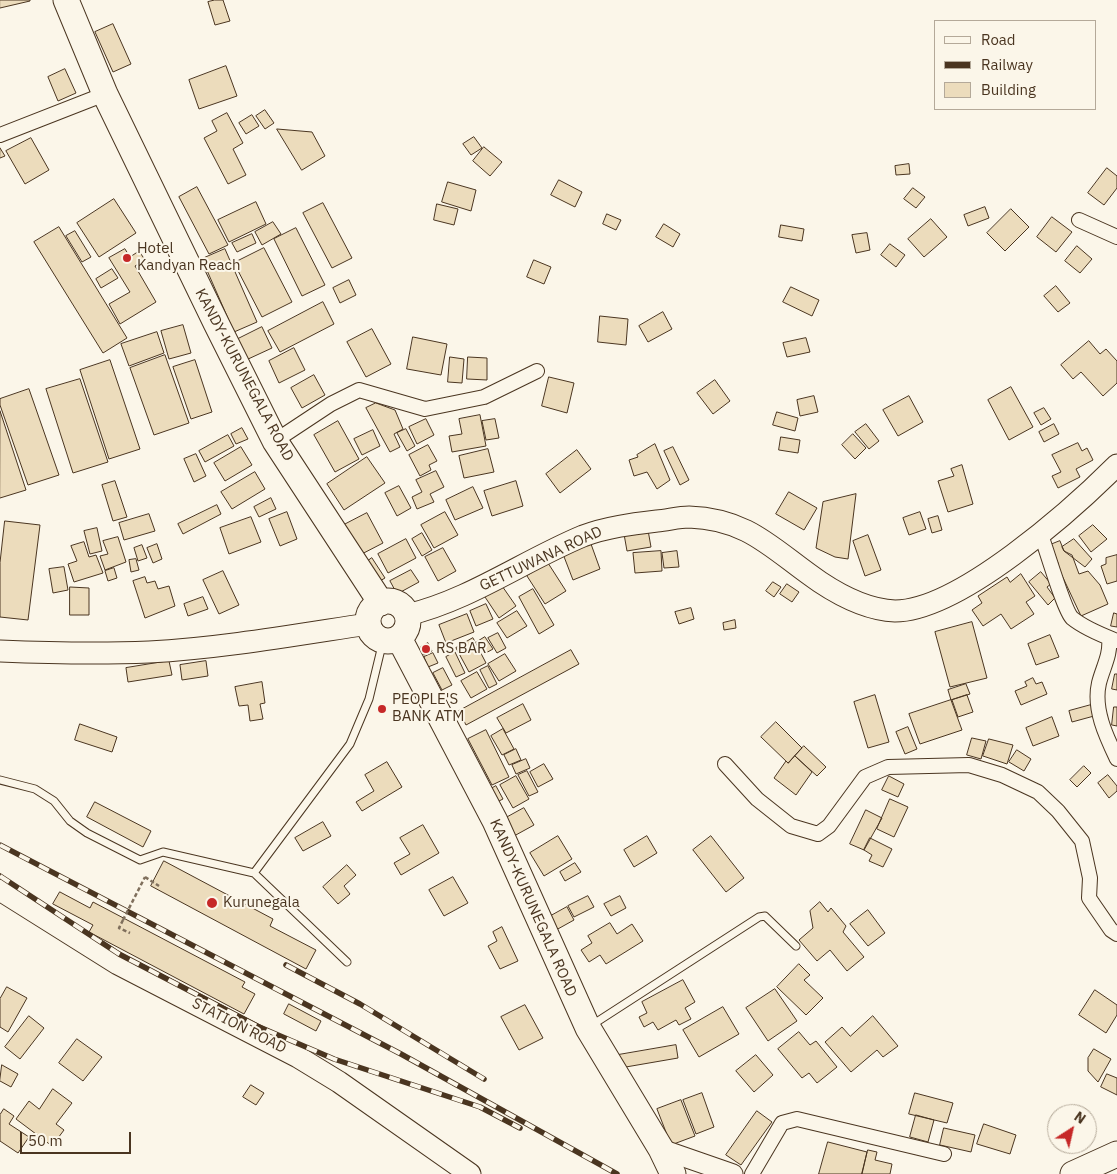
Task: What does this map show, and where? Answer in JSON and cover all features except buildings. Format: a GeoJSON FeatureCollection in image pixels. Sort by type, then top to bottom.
{"type":"FeatureCollection","features":[{"type":"Feature","properties":{"kind":"highway","name":"KANDY-KURUNEGALA ROAD"},"geometry":{"type":"LineString","coordinates":[[66,0],[105,94],[216,324],[275,441],[381,603],[370,611],[389,630],[495,822],[588,1028],[661,1149],[673,1174]]}},
{"type":"Feature","properties":{"kind":"highway"},"geometry":{"type":"LineString","coordinates":[[1073,1174],[1110,1157]]}},
{"type":"Feature","properties":{"kind":"main road","name":"GETTUWANA ROAD"},"geometry":{"type":"LineString","coordinates":[[0,651],[67,654],[150,652],[389,630],[459,598],[584,536],[632,523],[688,517],[735,526],[765,540],[816,579],[839,592],[866,605],[893,611],[916,607],[952,592],[980,577],[1041,535],[1117,465]]}},
{"type":"Feature","properties":{"kind":"main road","name":"STATION ROAD"},"geometry":{"type":"LineString","coordinates":[[0,890],[118,964],[298,1057],[340,1082],[470,1174]]}},
{"type":"Feature","properties":{"kind":"street"},"geometry":{"type":"LineString","coordinates":[[0,135],[105,94]]}},
{"type":"Feature","properties":{"kind":"street"},"geometry":{"type":"LineString","coordinates":[[1079,220],[1117,237]]}},
{"type":"Feature","properties":{"kind":"street"},"geometry":{"type":"LineString","coordinates":[[275,441],[331,404],[358,390],[425,409],[484,397],[537,372]]}},
{"type":"Feature","properties":{"kind":"street"},"geometry":{"type":"LineString","coordinates":[[1041,535],[1064,605],[1071,617],[1086,628],[1113,640],[1099,684],[1097,704],[1106,734],[1117,759]]}},
{"type":"Feature","properties":{"kind":"street"},"geometry":{"type":"LineString","coordinates":[[725,764],[757,799],[791,826],[818,834],[829,826],[866,777],[888,767],[969,765],[1002,775],[1038,792],[1058,810],[1082,841],[1090,878],[1089,898],[1111,930],[1117,934]]}},
{"type":"Feature","properties":{"kind":"street"},"geometry":{"type":"LineString","coordinates":[[752,1174],[782,1122],[797,1120],[944,1154]]}},
{"type":"Feature","properties":{"kind":"street"},"geometry":{"type":"LineString","coordinates":[[661,1149],[733,1174]]}},
{"type":"Feature","properties":{"kind":"lane"},"geometry":{"type":"LineString","coordinates":[[254,873],[350,744],[370,699],[389,630]]}},
{"type":"Feature","properties":{"kind":"lane"},"geometry":{"type":"LineString","coordinates":[[0,780],[35,789],[54,801],[70,821],[87,834],[140,860],[163,852],[254,873],[347,962]]}},
{"type":"Feature","properties":{"kind":"lane"},"geometry":{"type":"LineString","coordinates":[[588,1028],[759,917],[765,916],[796,946]]}},
{"type":"Feature","properties":{"kind":"path"},"geometry":{"type":"LineString","coordinates":[[130,933],[119,928],[145,877],[159,886]]}},
{"type":"Feature","properties":{"kind":"railway"},"geometry":{"type":"LineString","coordinates":[[0,845],[401,1054],[617,1174]]}},
{"type":"Feature","properties":{"kind":"railway"},"geometry":{"type":"LineString","coordinates":[[0,876],[119,954],[257,1026],[334,1059],[480,1107],[520,1128]]}},
{"type":"Feature","properties":{"kind":"railway"},"geometry":{"type":"LineString","coordinates":[[286,965],[360,1004],[484,1079]]}},
{"type":"Feature","properties":{"kind":"place","name":"Hotel Kandyan Reach"},"geometry":{"type":"Point","coordinates":[127,258]}},
{"type":"Feature","properties":{"kind":"place","name":"RS BAR"},"geometry":{"type":"Point","coordinates":[426,649]}},
{"type":"Feature","properties":{"kind":"place","name":"PEOPLE'S BANK ATM"},"geometry":{"type":"Point","coordinates":[382,709]}},
{"type":"Feature","properties":{"kind":"place","name":"Kurunegala"},"geometry":{"type":"Point","coordinates":[212,903]}}]}
